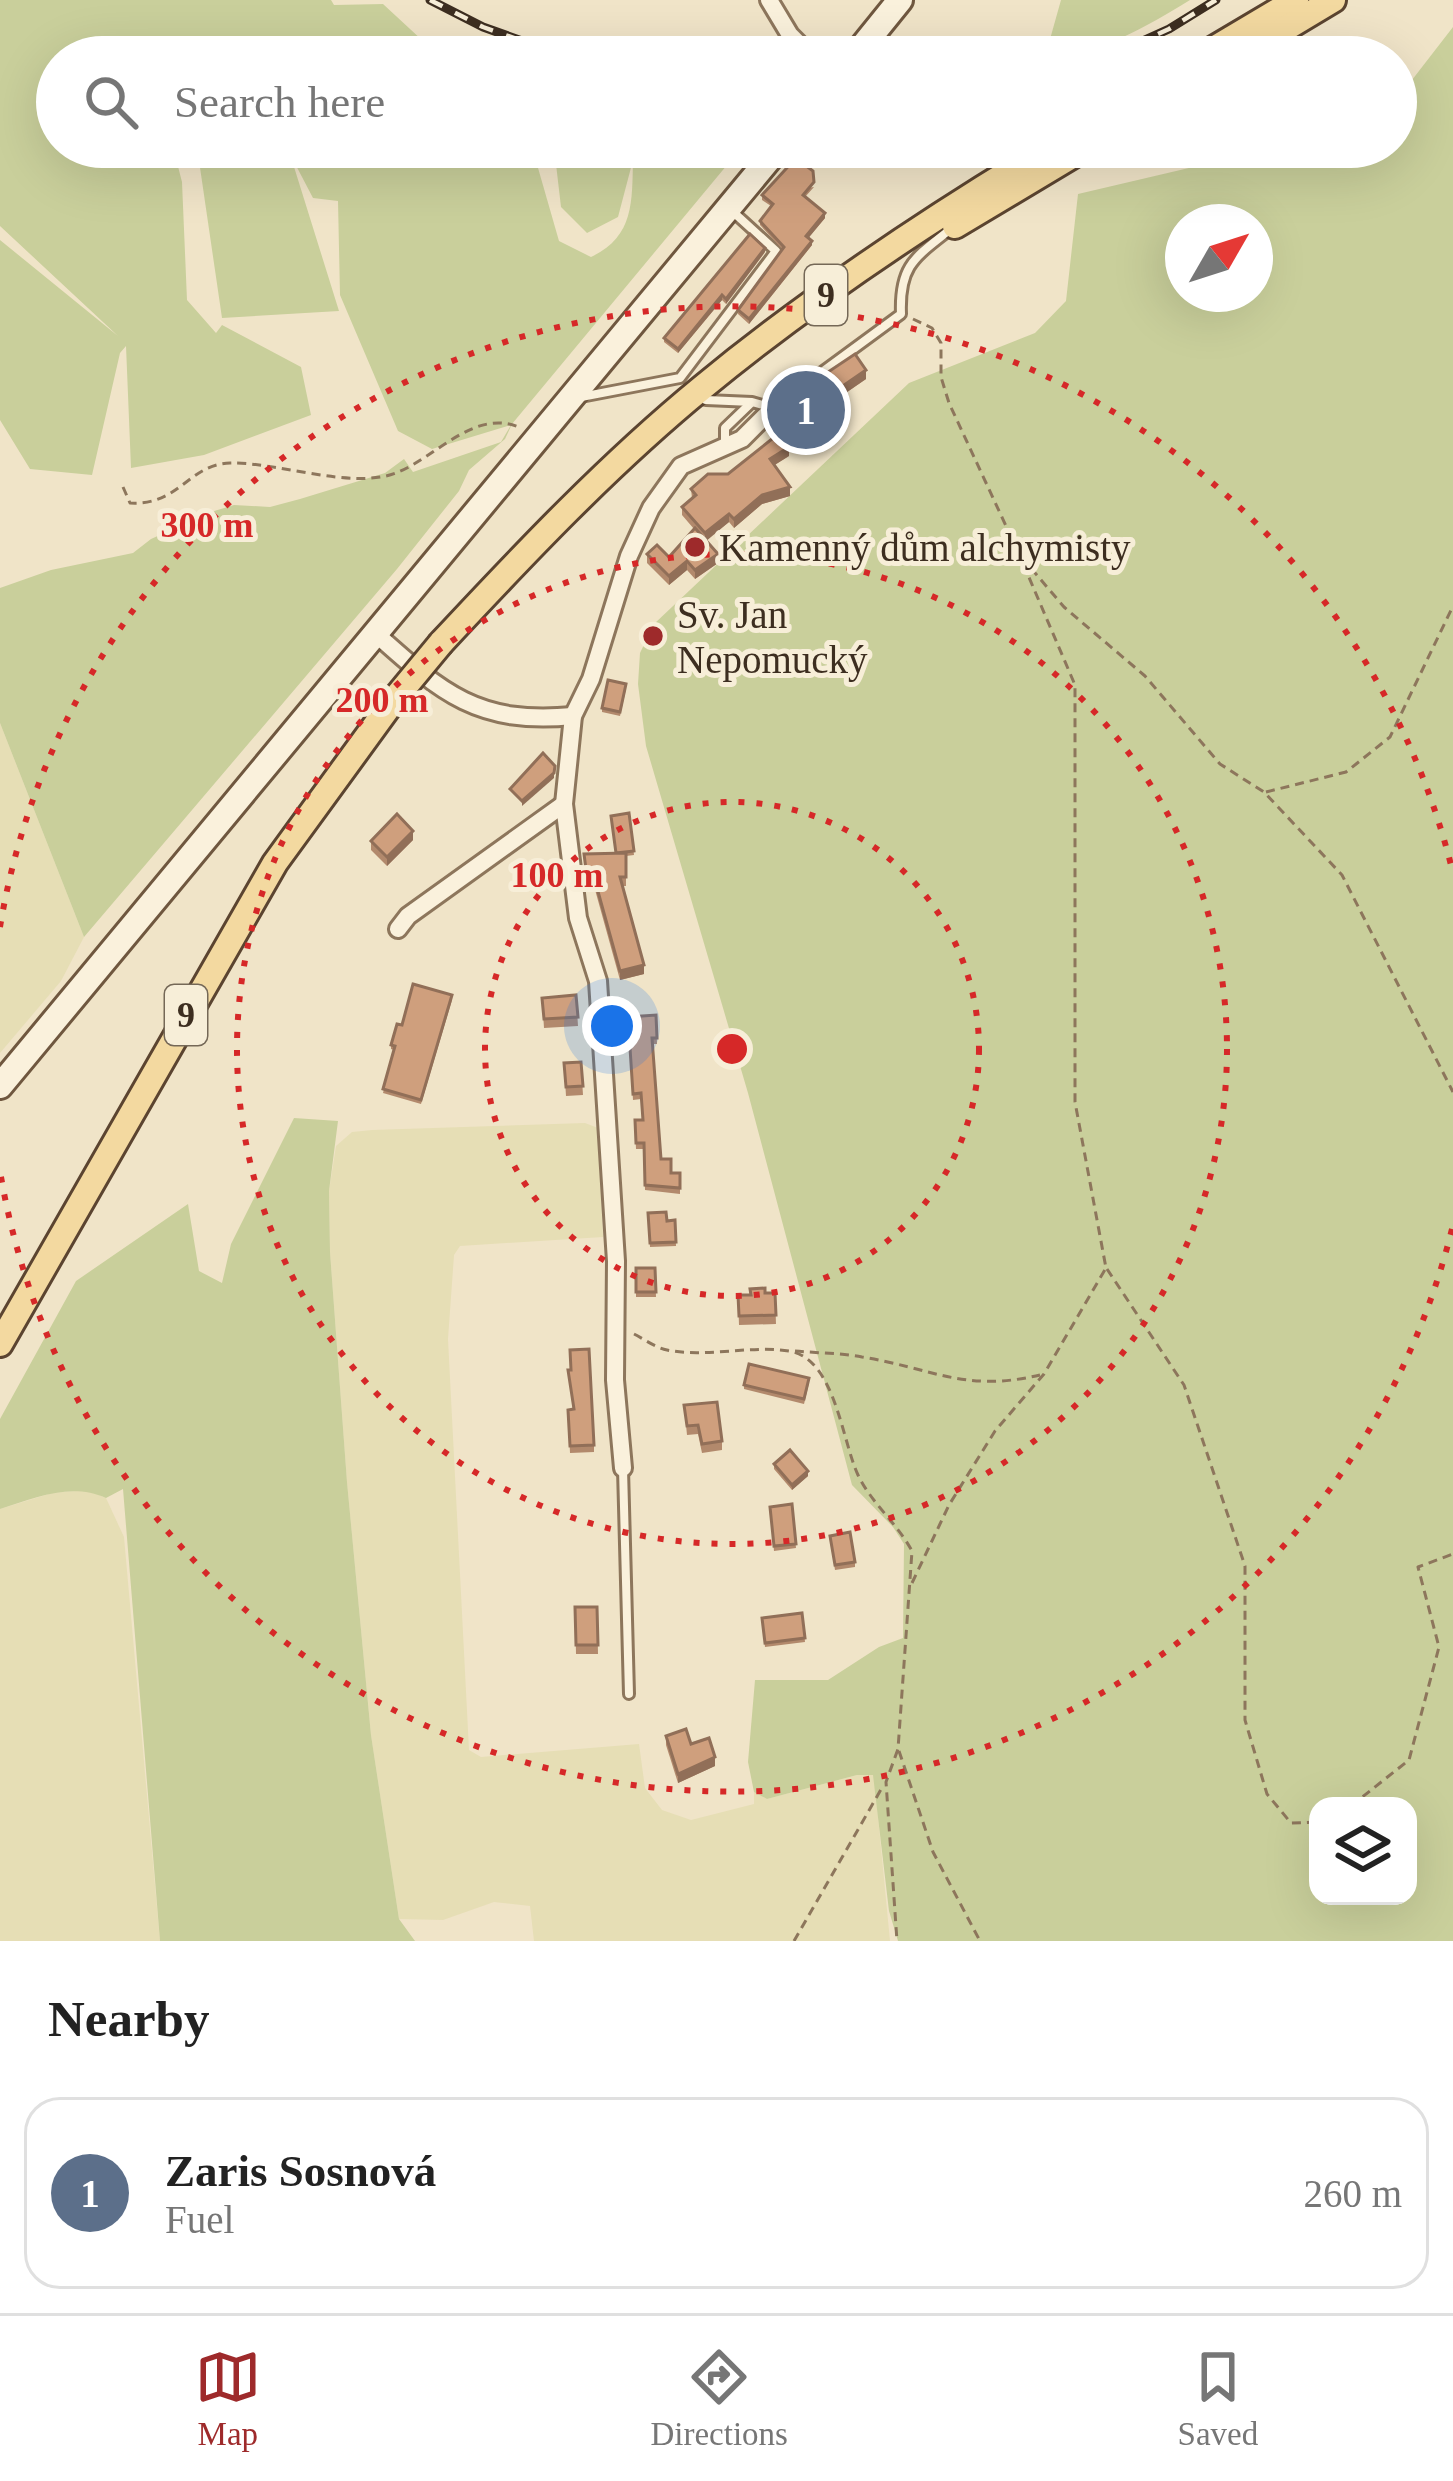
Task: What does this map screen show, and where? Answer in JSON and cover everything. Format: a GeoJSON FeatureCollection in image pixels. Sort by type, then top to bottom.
{"type":"FeatureCollection","features":[{"type":"Feature","properties":{"kind":"main road"},"geometry":{"type":"LineString","coordinates":[[1235,36],[1296,0]]}},
{"type":"Feature","properties":{"kind":"main road"},"geometry":{"type":"LineString","coordinates":[[1273,36],[1333,0]]}},
{"type":"Feature","properties":{"kind":"main road","name":"9"},"geometry":{"type":"LineString","coordinates":[[0,1344],[275,863],[393,700],[442,643],[566,511],[745,353],[1017,168]]}},
{"type":"Feature","properties":{"kind":"main road","name":"9"},"geometry":{"type":"LineString","coordinates":[[633,451],[863,286],[1052,168]]}},
{"type":"Feature","properties":{"kind":"street"},"geometry":{"type":"LineString","coordinates":[[769,0],[791,36]]}},
{"type":"Feature","properties":{"kind":"street"},"geometry":{"type":"LineString","coordinates":[[871,36],[900,0]]}},
{"type":"Feature","properties":{"kind":"street"},"geometry":{"type":"LineString","coordinates":[[0,1086],[761,168]]}},
{"type":"Feature","properties":{"kind":"street"},"geometry":{"type":"LineString","coordinates":[[623,1468],[598,980],[578,918],[565,804],[573,716],[591,679],[629,556],[651,508],[681,466],[742,439],[773,408]]}},
{"type":"Feature","properties":{"kind":"street"},"geometry":{"type":"LineString","coordinates":[[375,633],[436,688],[476,705],[533,720],[573,716]]}},
{"type":"Feature","properties":{"kind":"street"},"geometry":{"type":"LineString","coordinates":[[398,929],[408,916],[565,804]]}},
{"type":"Feature","properties":{"kind":"lane"},"geometry":{"type":"LineString","coordinates":[[568,400],[680,378],[776,251],[728,208]]}},
{"type":"Feature","properties":{"kind":"lane"},"geometry":{"type":"LineString","coordinates":[[706,400],[773,408],[901,314],[905,271],[953,228]]}},
{"type":"Feature","properties":{"kind":"lane"},"geometry":{"type":"LineString","coordinates":[[725,446],[724,428],[752,402]]}},
{"type":"Feature","properties":{"kind":"lane"},"geometry":{"type":"LineString","coordinates":[[623,1468],[628,1694]]}},
{"type":"Feature","properties":{"kind":"path"},"geometry":{"type":"LineString","coordinates":[[901,314],[932,328],[941,343],[941,377],[950,404],[1075,685],[1076,1102],[1106,1268],[1184,1385],[1245,1566],[1245,1720],[1267,1794],[1291,1823],[1309,1822]]}},
{"type":"Feature","properties":{"kind":"path"},"geometry":{"type":"LineString","coordinates":[[123,487],[130,503],[153,505],[200,472],[226,463],[358,476],[394,474],[488,422],[506,422],[537,436]]}},
{"type":"Feature","properties":{"kind":"path"},"geometry":{"type":"LineString","coordinates":[[1019,554],[1064,608],[1145,676],[1220,764],[1264,792],[1342,875],[1453,1092]]}},
{"type":"Feature","properties":{"kind":"path"},"geometry":{"type":"LineString","coordinates":[[1264,792],[1346,772],[1390,737],[1453,607]]}},
{"type":"Feature","properties":{"kind":"path"},"geometry":{"type":"LineString","coordinates":[[912,1583],[949,1504],[983,1449],[1044,1374],[1106,1268]]}},
{"type":"Feature","properties":{"kind":"path"},"geometry":{"type":"LineString","coordinates":[[616,1326],[667,1350],[862,1357],[945,1379],[1007,1382],[1044,1374]]}},
{"type":"Feature","properties":{"kind":"path"},"geometry":{"type":"LineString","coordinates":[[794,1351],[818,1370],[857,1474],[912,1551],[898,1749],[886,1782],[794,1941]]}},
{"type":"Feature","properties":{"kind":"path"},"geometry":{"type":"LineString","coordinates":[[1363,1797],[1409,1760],[1439,1647],[1418,1567],[1453,1554]]}},
{"type":"Feature","properties":{"kind":"path"},"geometry":{"type":"LineString","coordinates":[[898,1749],[933,1852],[980,1941]]}},
{"type":"Feature","properties":{"kind":"path"},"geometry":{"type":"LineString","coordinates":[[886,1782],[896,1941]]}},
{"type":"Feature","properties":{"kind":"shaded area"},"geometry":{"type":"Polygon","coordinates":[[[0,723],[84,937],[61,981],[0,1053],[0,723]]]}},
{"type":"Feature","properties":{"kind":"shaded area"},"geometry":{"type":"Polygon","coordinates":[[[585,1123],[598,1128],[603,1237],[460,1246],[454,1255],[448,1339],[469,1750],[481,1757],[639,1744],[645,1788],[662,1810],[691,1820],[754,1804],[754,1792],[767,1799],[857,1775],[874,1775],[890,1941],[534,1941],[530,1906],[494,1902],[443,1920],[399,1919],[371,1735],[347,1482],[330,1252],[329,1191],[336,1146],[352,1132],[372,1130],[585,1123]]]}},
{"type":"Feature","properties":{"kind":"shaded area"},"geometry":{"type":"Polygon","coordinates":[[[87,1490],[106,1498],[124,1537],[160,1941],[0,1941],[0,1509],[52,1493],[87,1490]]]}},
{"type":"Feature","properties":{"kind":"green space"},"geometry":{"type":"Polygon","coordinates":[[[0,0],[383,4],[418,36],[36,36],[36,168],[178,168],[187,300],[216,333],[222,325],[301,367],[311,415],[204,455],[131,468],[126,346],[120,353],[92,475],[30,469],[0,420],[0,240],[118,336],[0,226],[0,0]]]}},
{"type":"Feature","properties":{"kind":"green space"},"geometry":{"type":"Polygon","coordinates":[[[1061,0],[1190,0],[1124,36],[1051,36],[1061,0]]]}},
{"type":"Feature","properties":{"kind":"green space"},"geometry":{"type":"Polygon","coordinates":[[[1453,27],[1453,1941],[898,1941],[889,1911],[873,1775],[767,1799],[754,1792],[748,1762],[755,1680],[828,1680],[879,1647],[903,1638],[904,1544],[852,1485],[748,1093],[646,746],[638,684],[640,653],[654,624],[909,383],[1035,333],[1066,301],[1078,194],[1189,168],[1417,168],[1417,74],[1453,27]]]}},
{"type":"Feature","properties":{"kind":"green space"},"geometry":{"type":"Polygon","coordinates":[[[200,168],[294,168],[339,311],[222,318],[200,168]]]}},
{"type":"Feature","properties":{"kind":"green space"},"geometry":{"type":"Polygon","coordinates":[[[297,168],[538,168],[559,241],[591,257],[623,229],[631,204],[633,168],[725,168],[512,424],[505,439],[469,470],[459,491],[397,569],[84,937],[0,723],[0,588],[51,570],[133,553],[151,539],[234,505],[270,507],[300,499],[385,473],[404,459],[413,472],[501,442],[511,425],[432,449],[398,431],[340,295],[338,201],[313,198],[297,168]]]}},
{"type":"Feature","properties":{"kind":"green space"},"geometry":{"type":"Polygon","coordinates":[[[556,168],[631,168],[618,217],[587,233],[561,207],[556,168]]]}},
{"type":"Feature","properties":{"kind":"green space"},"geometry":{"type":"Polygon","coordinates":[[[294,1118],[338,1121],[329,1191],[330,1252],[347,1482],[371,1735],[399,1919],[415,1941],[160,1941],[123,1489],[106,1498],[80,1491],[53,1493],[0,1509],[0,1419],[76,1281],[188,1204],[199,1271],[222,1283],[231,1244],[294,1118]]]}},
{"type":"Feature","properties":{"kind":"building"},"geometry":{"type":"Polygon","coordinates":[[[787,168],[809,168],[814,182],[803,195],[825,213],[806,236],[812,241],[749,319],[738,310],[784,247],[760,221],[773,204],[762,195],[787,168]]]}},
{"type":"Feature","properties":{"kind":"building"},"geometry":{"type":"Polygon","coordinates":[[[750,234],[765,248],[726,299],[722,295],[678,349],[664,338],[750,234]]]}},
{"type":"Feature","properties":{"kind":"building"},"geometry":{"type":"Polygon","coordinates":[[[855,354],[866,370],[834,392],[822,376],[855,354]]]}},
{"type":"Feature","properties":{"kind":"building"},"geometry":{"type":"Polygon","coordinates":[[[782,431],[789,447],[770,459],[790,487],[762,495],[734,519],[729,514],[705,533],[682,507],[696,495],[691,489],[708,474],[728,474],[782,431]]]}},
{"type":"Feature","properties":{"kind":"building"},"geometry":{"type":"Polygon","coordinates":[[[695,528],[718,554],[695,570],[687,561],[669,576],[647,554],[657,545],[669,557],[695,528]]]}},
{"type":"Feature","properties":{"kind":"building"},"geometry":{"type":"Polygon","coordinates":[[[608,680],[626,684],[620,712],[602,708],[608,680]]]}},
{"type":"Feature","properties":{"kind":"building"},"geometry":{"type":"Polygon","coordinates":[[[543,753],[555,766],[554,773],[522,801],[510,789],[543,753]]]}},
{"type":"Feature","properties":{"kind":"building"},"geometry":{"type":"Polygon","coordinates":[[[629,813],[634,851],[616,853],[611,816],[629,813]]]}},
{"type":"Feature","properties":{"kind":"building"},"geometry":{"type":"Polygon","coordinates":[[[397,814],[413,831],[387,857],[371,841],[397,814]]]}},
{"type":"Feature","properties":{"kind":"building"},"geometry":{"type":"Polygon","coordinates":[[[626,853],[626,877],[620,877],[644,965],[620,971],[594,877],[587,877],[584,854],[626,853]]]}},
{"type":"Feature","properties":{"kind":"building"},"geometry":{"type":"Polygon","coordinates":[[[413,984],[452,995],[421,1100],[383,1089],[397,1024],[402,1025],[413,984]]]}},
{"type":"Feature","properties":{"kind":"building"},"geometry":{"type":"Polygon","coordinates":[[[576,995],[578,1017],[544,1019],[542,998],[576,995]]]}},
{"type":"Feature","properties":{"kind":"building"},"geometry":{"type":"Polygon","coordinates":[[[656,1015],[657,1038],[652,1038],[661,1159],[671,1159],[671,1173],[680,1173],[680,1188],[645,1185],[644,1143],[636,1143],[635,1120],[643,1120],[641,1093],[633,1094],[628,1017],[656,1015]]]}},
{"type":"Feature","properties":{"kind":"building"},"geometry":{"type":"Polygon","coordinates":[[[581,1062],[583,1086],[566,1087],[564,1063],[581,1062]]]}},
{"type":"Feature","properties":{"kind":"building"},"geometry":{"type":"Polygon","coordinates":[[[666,1212],[667,1221],[675,1220],[676,1242],[650,1243],[648,1213],[666,1212]]]}},
{"type":"Feature","properties":{"kind":"building"},"geometry":{"type":"Polygon","coordinates":[[[636,1268],[655,1268],[656,1292],[636,1292],[636,1268]]]}},
{"type":"Feature","properties":{"kind":"building"},"geometry":{"type":"Polygon","coordinates":[[[765,1288],[765,1293],[775,1293],[776,1315],[739,1316],[738,1295],[765,1288]]]}},
{"type":"Feature","properties":{"kind":"building"},"geometry":{"type":"Polygon","coordinates":[[[589,1349],[594,1445],[570,1446],[568,1410],[574,1409],[570,1350],[589,1349]]]}},
{"type":"Feature","properties":{"kind":"building"},"geometry":{"type":"Polygon","coordinates":[[[749,1364],[809,1378],[804,1399],[744,1385],[749,1364]]]}},
{"type":"Feature","properties":{"kind":"building"},"geometry":{"type":"Polygon","coordinates":[[[717,1402],[722,1441],[702,1444],[698,1425],[687,1426],[684,1405],[717,1402]]]}},
{"type":"Feature","properties":{"kind":"building"},"geometry":{"type":"Polygon","coordinates":[[[790,1450],[808,1471],[792,1485],[774,1464],[790,1450]]]}},
{"type":"Feature","properties":{"kind":"building"},"geometry":{"type":"Polygon","coordinates":[[[792,1504],[796,1544],[774,1546],[770,1507],[792,1504]]]}},
{"type":"Feature","properties":{"kind":"building"},"geometry":{"type":"Polygon","coordinates":[[[850,1532],[855,1562],[835,1565],[830,1536],[850,1532]]]}},
{"type":"Feature","properties":{"kind":"building"},"geometry":{"type":"Polygon","coordinates":[[[575,1607],[597,1607],[598,1645],[576,1645],[575,1607]]]}},
{"type":"Feature","properties":{"kind":"building"},"geometry":{"type":"Polygon","coordinates":[[[802,1613],[805,1638],[765,1643],[762,1618],[802,1613]]]}},
{"type":"Feature","properties":{"kind":"building"},"geometry":{"type":"Polygon","coordinates":[[[686,1729],[691,1744],[709,1738],[715,1757],[678,1774],[666,1736],[686,1729]]]}},
{"type":"Feature","properties":{"kind":"railway"},"geometry":{"type":"LineString","coordinates":[[430,0],[508,36]]}},
{"type":"Feature","properties":{"kind":"railway"},"geometry":{"type":"LineString","coordinates":[[1154,36],[1216,0]]}},
{"type":"Feature","properties":{"kind":"place","name":"Zaris Sosnová"},"geometry":{"type":"Point","coordinates":[806,410]}},
{"type":"Feature","properties":{"kind":"place","name":"Kamenný dům alchymisty"},"geometry":{"type":"Point","coordinates":[695,547]}},
{"type":"Feature","properties":{"kind":"place","name":"Sv. Jan Nepomucký"},"geometry":{"type":"Point","coordinates":[653,636]}}]}
